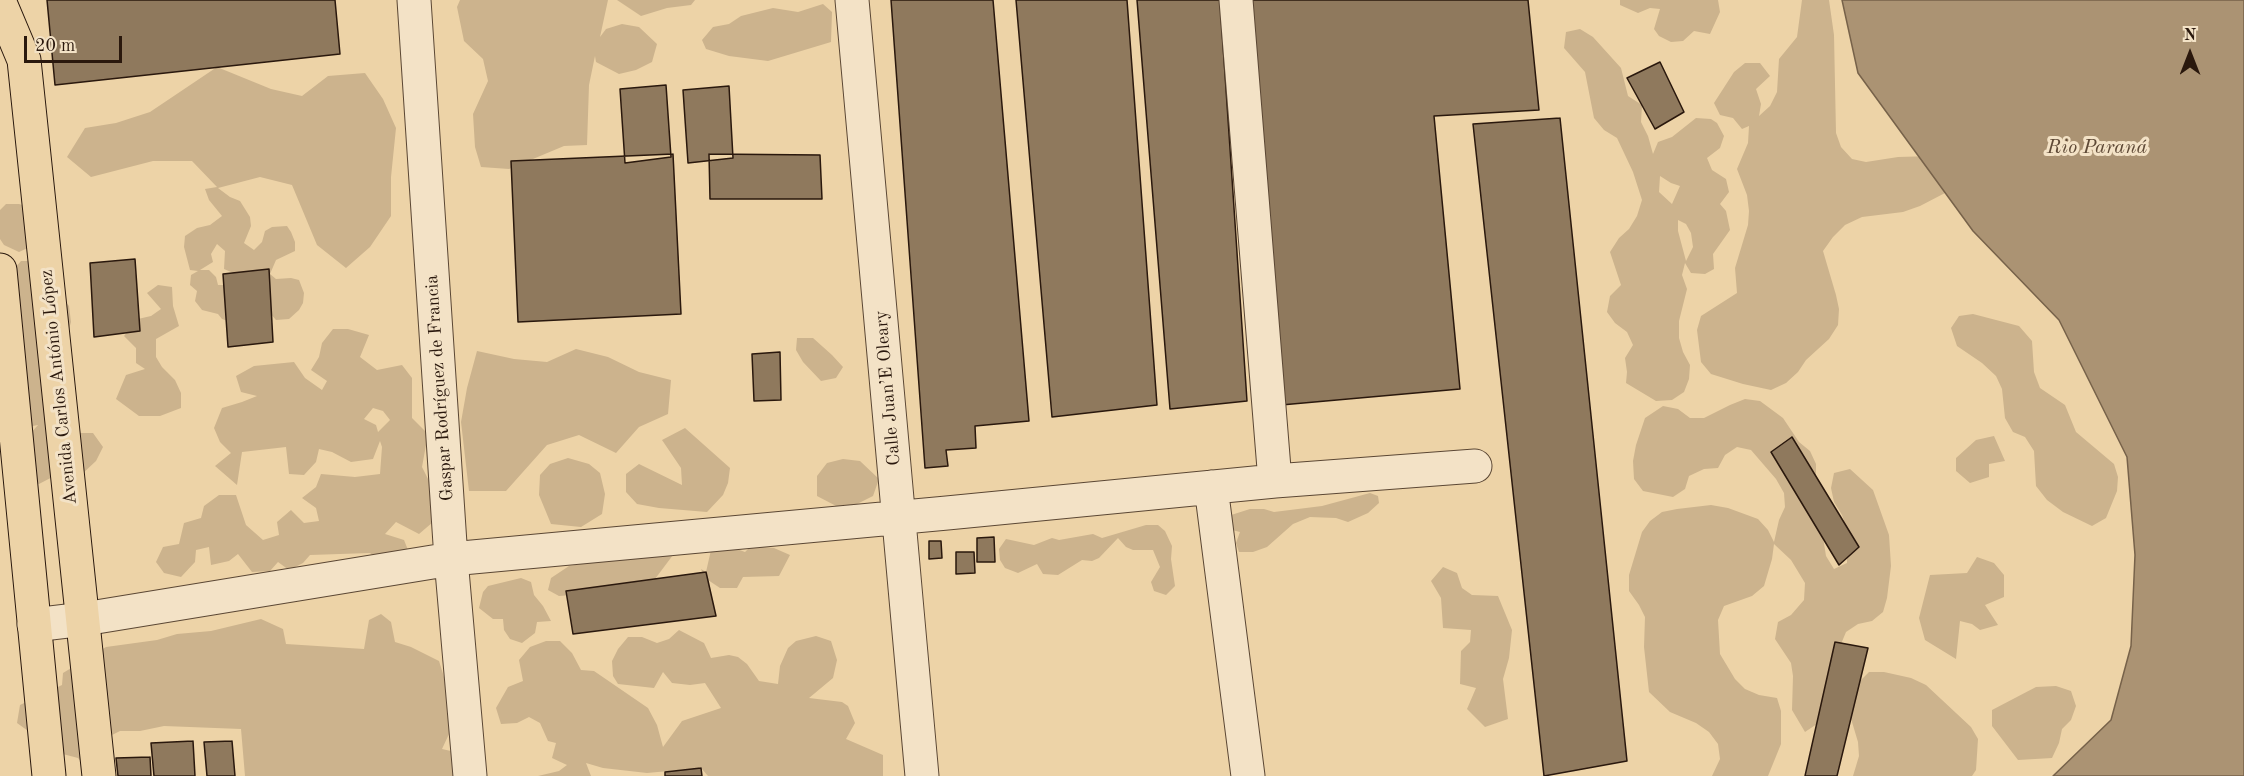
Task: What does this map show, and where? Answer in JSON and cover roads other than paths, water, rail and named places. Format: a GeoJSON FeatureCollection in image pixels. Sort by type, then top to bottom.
{"type":"FeatureCollection","features":[{"type":"Feature","properties":{"kind":"main road","name":"Avenida Carlos António López"},"geometry":{"type":"LineString","coordinates":[[0,3],[24,60],[99,776]]}},
{"type":"Feature","properties":{"kind":"main road"},"geometry":{"type":"LineString","coordinates":[[0,270],[49,776]]}},
{"type":"Feature","properties":{"kind":"street","name":"Gaspar Rodríguez de Francia"},"geometry":{"type":"LineString","coordinates":[[414,0],[451,559],[470,776]]}},
{"type":"Feature","properties":{"kind":"street","name":"Calle Juan’E Oleary"},"geometry":{"type":"LineString","coordinates":[[852,0],[922,776]]}},
{"type":"Feature","properties":{"kind":"street"},"geometry":{"type":"LineString","coordinates":[[1236,0],[1275,481]]}},
{"type":"Feature","properties":{"kind":"street"},"geometry":{"type":"LineString","coordinates":[[34,625],[84,619],[451,559],[1275,481],[1475,466]]}},
{"type":"Feature","properties":{"kind":"street"},"geometry":{"type":"LineString","coordinates":[[1211,487],[1248,776]]}},
{"type":"Feature","properties":{"kind":"water","name":"Rio Paraná"},"geometry":{"type":"Polygon","coordinates":[[[1842,0],[2244,0],[2244,776],[2053,776],[2111,720],[2131,646],[2135,555],[2127,457],[2059,320],[1973,231],[1858,73],[1842,0]]]}}]}
